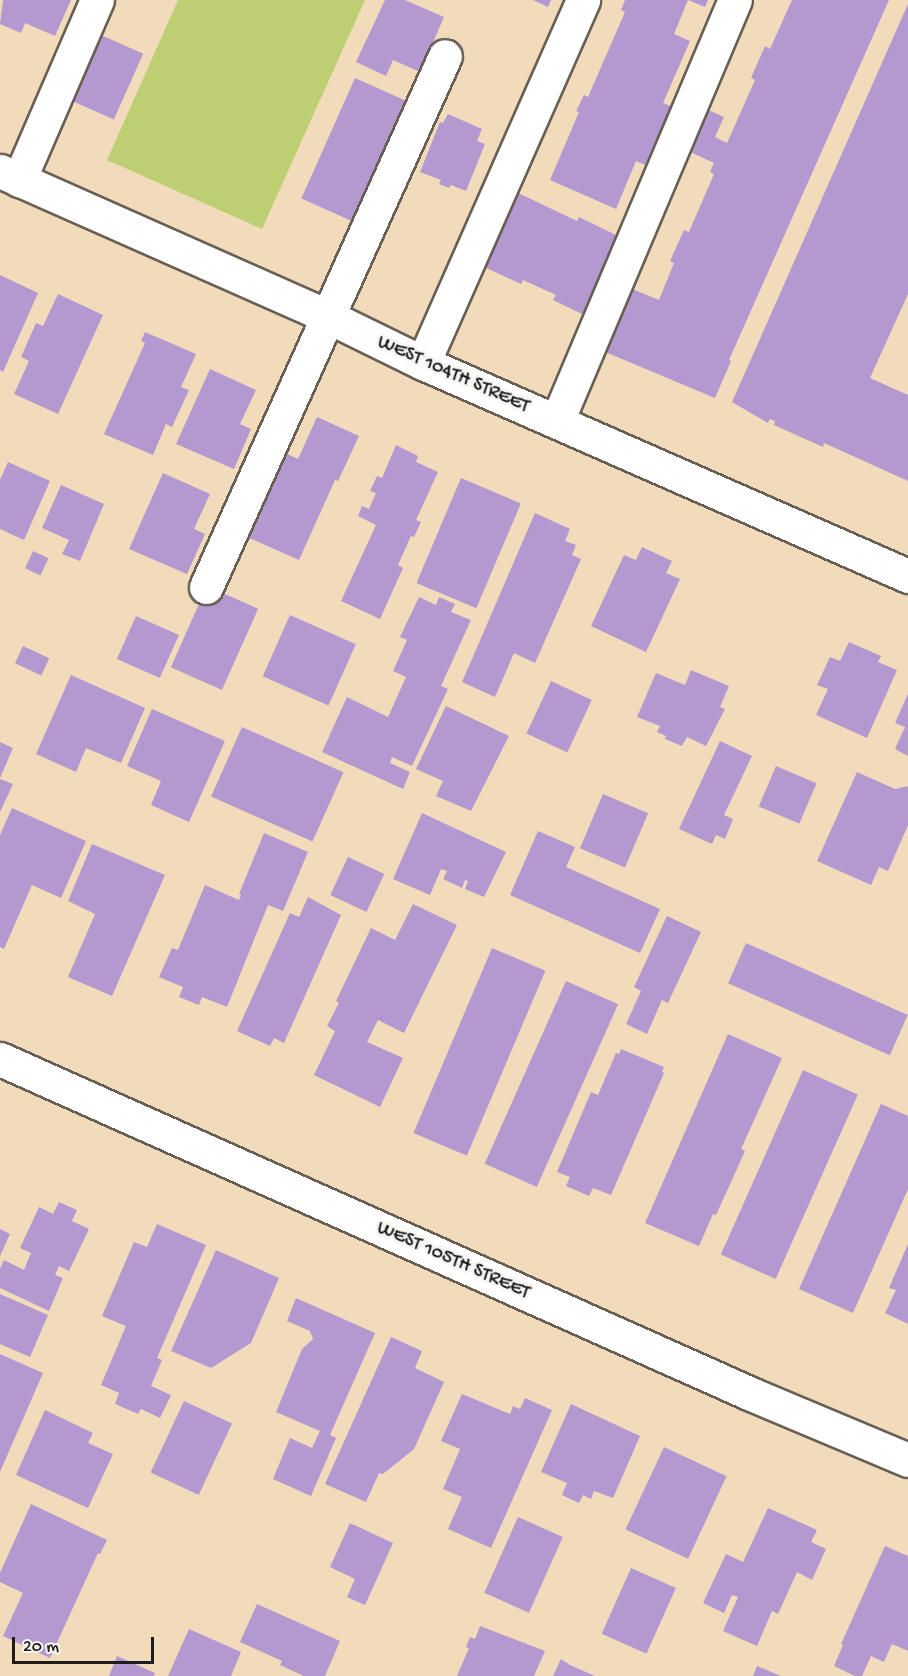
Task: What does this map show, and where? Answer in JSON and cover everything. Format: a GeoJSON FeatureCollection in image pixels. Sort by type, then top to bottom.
{"type":"FeatureCollection","features":[{"type":"Feature","properties":{"kind":"street"},"geometry":{"type":"LineString","coordinates":[[9,176],[97,0]]}},
{"type":"Feature","properties":{"kind":"street"},"geometry":{"type":"LineString","coordinates":[[423,363],[583,0]]}},
{"type":"Feature","properties":{"kind":"street"},"geometry":{"type":"LineString","coordinates":[[557,421],[735,0]]}},
{"type":"Feature","properties":{"kind":"street"},"geometry":{"type":"LineString","coordinates":[[206,587],[445,56]]}},
{"type":"Feature","properties":{"kind":"street","name":"WEST 104TH STREET"},"geometry":{"type":"LineString","coordinates":[[9,176],[327,316],[423,363],[908,576]]}},
{"type":"Feature","properties":{"kind":"street","name":"WEST 105TH STREET"},"geometry":{"type":"LineString","coordinates":[[0,1059],[730,1384],[908,1460]]}},
{"type":"Feature","properties":{"kind":"green space"},"geometry":{"type":"Polygon","coordinates":[[[178,0],[365,0],[262,229],[107,160],[178,0]]]}},
{"type":"Feature","properties":{"kind":"building"},"geometry":{"type":"Polygon","coordinates":[[[3,0],[71,0],[55,36],[25,23],[21,33],[0,24],[3,0]]]}},
{"type":"Feature","properties":{"kind":"building"},"geometry":{"type":"Polygon","coordinates":[[[385,0],[405,0],[444,17],[420,72],[393,60],[386,76],[356,62],[385,0]]]}},
{"type":"Feature","properties":{"kind":"building"},"geometry":{"type":"Polygon","coordinates":[[[533,0],[551,0],[548,7],[533,0]]]}},
{"type":"Feature","properties":{"kind":"building"},"geometry":{"type":"Polygon","coordinates":[[[625,0],[688,0],[674,34],[690,41],[663,103],[673,107],[648,166],[636,161],[616,209],[550,180],[579,112],[576,111],[584,95],[588,97],[625,12],[621,10],[625,0]]]}},
{"type":"Feature","properties":{"kind":"building"},"geometry":{"type":"Polygon","coordinates":[[[688,0],[708,0],[705,7],[688,0]]]}},
{"type":"Feature","properties":{"kind":"building"},"geometry":{"type":"Polygon","coordinates":[[[792,0],[889,0],[729,360],[731,361],[715,398],[598,349],[625,286],[659,300],[674,263],[670,261],[684,230],[689,232],[714,174],[710,172],[714,163],[686,150],[704,108],[724,117],[715,137],[727,143],[755,80],[751,78],[765,46],[770,49],[792,0]]]}},
{"type":"Feature","properties":{"kind":"building"},"geometry":{"type":"Polygon","coordinates":[[[908,4],[908,294],[870,378],[908,395],[908,481],[824,443],[823,447],[774,425],[775,421],[770,419],[768,423],[732,402],[908,4]]]}},
{"type":"Feature","properties":{"kind":"building"},"geometry":{"type":"Polygon","coordinates":[[[92,31],[143,54],[114,120],[63,97],[92,31]]]}},
{"type":"Feature","properties":{"kind":"building"},"geometry":{"type":"Polygon","coordinates":[[[355,78],[410,102],[356,223],[301,199],[355,78]]]}},
{"type":"Feature","properties":{"kind":"building"},"geometry":{"type":"Polygon","coordinates":[[[448,114],[482,129],[477,141],[485,144],[466,191],[451,185],[449,188],[439,184],[441,180],[420,172],[440,122],[443,123],[448,114]]]}},
{"type":"Feature","properties":{"kind":"building"},"geometry":{"type":"Polygon","coordinates":[[[514,191],[577,221],[579,217],[620,237],[584,315],[553,300],[556,295],[523,280],[521,284],[478,264],[514,191]]]}},
{"type":"Feature","properties":{"kind":"building"},"geometry":{"type":"Polygon","coordinates":[[[0,275],[38,293],[3,372],[0,370],[0,275]]]}},
{"type":"Feature","properties":{"kind":"building"},"geometry":{"type":"Polygon","coordinates":[[[58,294],[103,315],[58,414],[14,394],[29,361],[21,357],[36,323],[43,326],[58,294]]]}},
{"type":"Feature","properties":{"kind":"building"},"geometry":{"type":"Polygon","coordinates":[[[145,332],[196,354],[181,387],[189,390],[172,427],[166,424],[153,455],[104,434],[145,343],[141,341],[145,332]]]}},
{"type":"Feature","properties":{"kind":"building"},"geometry":{"type":"Polygon","coordinates":[[[210,369],[256,390],[240,424],[251,429],[234,469],[176,444],[210,369]]]}},
{"type":"Feature","properties":{"kind":"building"},"geometry":{"type":"Polygon","coordinates":[[[317,417],[359,436],[338,481],[335,480],[299,560],[245,536],[283,452],[298,459],[317,417]]]}},
{"type":"Feature","properties":{"kind":"building"},"geometry":{"type":"Polygon","coordinates":[[[396,445],[418,456],[416,462],[438,472],[416,520],[421,522],[414,537],[411,536],[398,565],[403,568],[380,619],[341,601],[376,525],[358,516],[362,506],[369,509],[376,493],[370,491],[377,476],[382,478],[396,445]]]}},
{"type":"Feature","properties":{"kind":"building"},"geometry":{"type":"Polygon","coordinates":[[[8,462],[50,481],[24,540],[0,529],[0,480],[8,462]]]}},
{"type":"Feature","properties":{"kind":"building"},"geometry":{"type":"Polygon","coordinates":[[[163,473],[210,494],[194,529],[205,534],[187,574],[129,549],[163,473]]]}},
{"type":"Feature","properties":{"kind":"building"},"geometry":{"type":"Polygon","coordinates":[[[461,478],[521,503],[476,608],[416,583],[461,478]]]}},
{"type":"Feature","properties":{"kind":"building"},"geometry":{"type":"Polygon","coordinates":[[[61,485],[104,504],[80,561],[62,554],[69,540],[42,528],[61,485]]]}},
{"type":"Feature","properties":{"kind":"building"},"geometry":{"type":"Polygon","coordinates":[[[535,513],[570,529],[565,541],[576,545],[572,555],[581,559],[535,663],[514,653],[495,697],[462,682],[535,513]]]}},
{"type":"Feature","properties":{"kind":"building"},"geometry":{"type":"Polygon","coordinates":[[[642,547],[672,561],[666,573],[680,579],[646,652],[591,626],[624,555],[636,560],[642,547]]]}},
{"type":"Feature","properties":{"kind":"building"},"geometry":{"type":"Polygon","coordinates":[[[33,551],[48,558],[40,575],[25,568],[33,551]]]}},
{"type":"Feature","properties":{"kind":"building"},"geometry":{"type":"Polygon","coordinates":[[[207,586],[258,609],[222,690],[171,667],[207,586]]]}},
{"type":"Feature","properties":{"kind":"building"},"geometry":{"type":"Polygon","coordinates":[[[419,597],[436,605],[439,597],[455,604],[451,612],[471,620],[441,686],[448,689],[412,766],[392,757],[390,763],[410,772],[403,789],[322,752],[347,697],[388,717],[406,677],[393,671],[407,640],[400,637],[419,597]]]}},
{"type":"Feature","properties":{"kind":"building"},"geometry":{"type":"Polygon","coordinates":[[[290,615],[356,644],[329,705],[263,676],[290,615]]]}},
{"type":"Feature","properties":{"kind":"building"},"geometry":{"type":"Polygon","coordinates":[[[136,616],[179,635],[160,678],[117,659],[136,616]]]}},
{"type":"Feature","properties":{"kind":"building"},"geometry":{"type":"Polygon","coordinates":[[[849,642],[881,656],[878,662],[897,670],[867,738],[816,715],[828,689],[817,685],[830,657],[840,661],[849,642]]]}},
{"type":"Feature","properties":{"kind":"building"},"geometry":{"type":"Polygon","coordinates":[[[23,646],[49,658],[41,675],[15,663],[23,646]]]}},
{"type":"Feature","properties":{"kind":"building"},"geometry":{"type":"Polygon","coordinates":[[[691,670],[729,686],[720,707],[725,709],[706,746],[687,737],[682,746],[665,739],[666,736],[657,732],[660,726],[637,717],[656,673],[685,685],[691,670]]]}},
{"type":"Feature","properties":{"kind":"building"},"geometry":{"type":"Polygon","coordinates":[[[71,675],[145,708],[121,763],[86,748],[76,772],[36,754],[71,675]]]}},
{"type":"Feature","properties":{"kind":"building"},"geometry":{"type":"Polygon","coordinates":[[[551,681],[592,700],[567,753],[526,734],[551,681]]]}},
{"type":"Feature","properties":{"kind":"building"},"geometry":{"type":"Polygon","coordinates":[[[908,694],[908,756],[895,749],[905,727],[895,723],[908,694]]]}},
{"type":"Feature","properties":{"kind":"building"},"geometry":{"type":"Polygon","coordinates":[[[446,706],[509,736],[471,811],[436,796],[443,781],[416,769],[446,706]]]}},
{"type":"Feature","properties":{"kind":"building"},"geometry":{"type":"Polygon","coordinates":[[[152,709],[225,741],[189,822],[151,805],[161,781],[127,766],[152,709]]]}},
{"type":"Feature","properties":{"kind":"building"},"geometry":{"type":"Polygon","coordinates":[[[242,727],[343,772],[312,842],[211,796],[242,727]]]}},
{"type":"Feature","properties":{"kind":"building"},"geometry":{"type":"Polygon","coordinates":[[[720,741],[752,756],[724,815],[733,819],[725,839],[716,835],[712,844],[679,829],[720,741]]]}},
{"type":"Feature","properties":{"kind":"building"},"geometry":{"type":"Polygon","coordinates":[[[0,742],[13,748],[0,778],[0,742]]]}},
{"type":"Feature","properties":{"kind":"building"},"geometry":{"type":"Polygon","coordinates":[[[776,766],[817,783],[799,824],[759,807],[776,766]]]}},
{"type":"Feature","properties":{"kind":"building"},"geometry":{"type":"Polygon","coordinates":[[[857,772],[895,789],[908,786],[908,825],[888,871],[879,867],[871,885],[817,861],[857,772]]]}},
{"type":"Feature","properties":{"kind":"building"},"geometry":{"type":"Polygon","coordinates":[[[0,779],[13,784],[0,812],[0,779]]]}},
{"type":"Feature","properties":{"kind":"building"},"geometry":{"type":"Polygon","coordinates":[[[603,794],[648,813],[625,867],[580,848],[603,794]]]}},
{"type":"Feature","properties":{"kind":"building"},"geometry":{"type":"Polygon","coordinates":[[[12,808],[86,841],[61,898],[32,885],[4,949],[0,947],[0,835],[12,808]]]}},
{"type":"Feature","properties":{"kind":"building"},"geometry":{"type":"Polygon","coordinates":[[[422,813],[506,852],[484,897],[465,889],[468,881],[465,880],[462,888],[443,879],[447,871],[441,869],[430,895],[393,879],[422,813]]]}},
{"type":"Feature","properties":{"kind":"building"},"geometry":{"type":"Polygon","coordinates":[[[538,831],[575,847],[566,867],[660,909],[640,953],[510,895],[538,831]]]}},
{"type":"Feature","properties":{"kind":"building"},"geometry":{"type":"Polygon","coordinates":[[[264,833],[308,852],[283,911],[268,905],[227,1007],[202,997],[199,1005],[179,997],[183,987],[159,977],[172,948],[178,950],[205,885],[239,900],[241,895],[239,894],[264,833]]]}},
{"type":"Feature","properties":{"kind":"building"},"geometry":{"type":"Polygon","coordinates":[[[92,844],[165,875],[112,996],[68,977],[95,914],[68,901],[92,844]]]}},
{"type":"Feature","properties":{"kind":"building"},"geometry":{"type":"Polygon","coordinates":[[[348,857],[384,874],[367,912],[330,895],[348,857]]]}},
{"type":"Feature","properties":{"kind":"building"},"geometry":{"type":"Polygon","coordinates":[[[308,897],[341,915],[284,1043],[274,1038],[270,1046],[237,1031],[290,913],[299,917],[308,897]]]}},
{"type":"Feature","properties":{"kind":"building"},"geometry":{"type":"Polygon","coordinates":[[[413,904],[457,925],[404,1033],[378,1020],[367,1042],[403,1058],[380,1107],[314,1075],[335,1031],[327,1026],[339,1003],[336,1001],[371,928],[395,940],[413,904]]]}},
{"type":"Feature","properties":{"kind":"building"},"geometry":{"type":"Polygon","coordinates":[[[667,916],[701,932],[668,1003],[662,1000],[647,1034],[626,1024],[641,991],[634,987],[667,916]]]}},
{"type":"Feature","properties":{"kind":"building"},"geometry":{"type":"Polygon","coordinates":[[[746,943],[908,1015],[890,1055],[728,983],[746,943]]]}},
{"type":"Feature","properties":{"kind":"building"},"geometry":{"type":"Polygon","coordinates":[[[492,948],[545,971],[467,1156],[413,1133],[492,948]]]}},
{"type":"Feature","properties":{"kind":"building"},"geometry":{"type":"Polygon","coordinates":[[[566,981],[618,1004],[537,1187],[485,1164],[566,981]]]}},
{"type":"Feature","properties":{"kind":"building"},"geometry":{"type":"Polygon","coordinates":[[[728,1034],[782,1058],[741,1149],[745,1151],[699,1246],[645,1223],[728,1034]]]}},
{"type":"Feature","properties":{"kind":"building"},"geometry":{"type":"Polygon","coordinates":[[[621,1049],[664,1067],[662,1072],[664,1073],[611,1195],[593,1188],[589,1196],[566,1186],[570,1177],[557,1172],[591,1092],[598,1095],[616,1053],[619,1054],[621,1049]]]}},
{"type":"Feature","properties":{"kind":"building"},"geometry":{"type":"Polygon","coordinates":[[[803,1070],[858,1094],[776,1279],[721,1255],[803,1070]]]}},
{"type":"Feature","properties":{"kind":"building"},"geometry":{"type":"Polygon","coordinates":[[[881,1104],[908,1116],[908,1189],[853,1313],[799,1289],[881,1104]]]}},
{"type":"Feature","properties":{"kind":"building"},"geometry":{"type":"Polygon","coordinates":[[[59,1202],[77,1210],[72,1221],[89,1229],[69,1271],[59,1266],[55,1275],[63,1278],[49,1311],[0,1288],[0,1269],[4,1260],[24,1270],[31,1253],[20,1248],[39,1207],[53,1214],[59,1202]]]}},
{"type":"Feature","properties":{"kind":"building"},"geometry":{"type":"Polygon","coordinates":[[[157,1224],[206,1245],[157,1358],[162,1360],[151,1386],[171,1395],[160,1418],[141,1409],[138,1414],[115,1404],[119,1393],[101,1385],[126,1326],[102,1316],[134,1242],[147,1247],[157,1224]]]}},
{"type":"Feature","properties":{"kind":"building"},"geometry":{"type":"Polygon","coordinates":[[[0,1229],[10,1234],[0,1256],[0,1229]]]}},
{"type":"Feature","properties":{"kind":"building"},"geometry":{"type":"Polygon","coordinates":[[[908,1244],[908,1324],[885,1313],[896,1290],[889,1288],[908,1244]]]}},
{"type":"Feature","properties":{"kind":"building"},"geometry":{"type":"Polygon","coordinates":[[[216,1250],[279,1278],[251,1343],[211,1368],[171,1351],[216,1250]]]}},
{"type":"Feature","properties":{"kind":"building"},"geometry":{"type":"Polygon","coordinates":[[[0,1294],[48,1315],[30,1357],[0,1344],[0,1294]]]}},
{"type":"Feature","properties":{"kind":"building"},"geometry":{"type":"Polygon","coordinates":[[[296,1298],[375,1333],[330,1435],[336,1438],[311,1496],[273,1479],[290,1438],[312,1448],[320,1431],[276,1412],[302,1349],[313,1339],[310,1331],[287,1321],[296,1298]]]}},
{"type":"Feature","properties":{"kind":"building"},"geometry":{"type":"Polygon","coordinates":[[[391,1337],[422,1351],[415,1368],[444,1382],[414,1449],[383,1474],[379,1473],[366,1502],[325,1484],[391,1337]]]}},
{"type":"Feature","properties":{"kind":"building"},"geometry":{"type":"Polygon","coordinates":[[[0,1354],[43,1373],[0,1472],[0,1354]]]}},
{"type":"Feature","properties":{"kind":"building"},"geometry":{"type":"Polygon","coordinates":[[[462,1394],[510,1414],[513,1406],[520,1409],[525,1398],[552,1410],[491,1548],[448,1529],[462,1497],[443,1489],[460,1449],[441,1441],[462,1394]]]}},
{"type":"Feature","properties":{"kind":"building"},"geometry":{"type":"Polygon","coordinates":[[[184,1401],[232,1423],[199,1495],[151,1473],[184,1401]]]}},
{"type":"Feature","properties":{"kind":"building"},"geometry":{"type":"Polygon","coordinates":[[[571,1404],[640,1436],[613,1498],[594,1491],[591,1499],[583,1495],[579,1503],[562,1495],[567,1483],[541,1472],[571,1404]]]}},
{"type":"Feature","properties":{"kind":"building"},"geometry":{"type":"Polygon","coordinates":[[[45,1410],[93,1433],[88,1443],[113,1454],[88,1508],[16,1475],[45,1410]]]}},
{"type":"Feature","properties":{"kind":"building"},"geometry":{"type":"Polygon","coordinates":[[[664,1447],[727,1476],[688,1559],[626,1529],[664,1447]]]}},
{"type":"Feature","properties":{"kind":"building"},"geometry":{"type":"Polygon","coordinates":[[[31,1504],[107,1540],[100,1554],[98,1553],[50,1658],[3,1636],[23,1593],[0,1582],[0,1573],[31,1504]]]}},
{"type":"Feature","properties":{"kind":"building"},"geometry":{"type":"Polygon","coordinates":[[[768,1508],[817,1530],[811,1542],[826,1549],[812,1580],[797,1572],[778,1614],[772,1611],[757,1646],[723,1631],[738,1597],[732,1595],[724,1613],[703,1603],[726,1554],[743,1562],[768,1508]]]}},
{"type":"Feature","properties":{"kind":"building"},"geometry":{"type":"Polygon","coordinates":[[[518,1517],[563,1537],[529,1613],[484,1593],[518,1517]]]}},
{"type":"Feature","properties":{"kind":"building"},"geometry":{"type":"Polygon","coordinates":[[[350,1523],[393,1543],[365,1605],[347,1597],[355,1579],[330,1567],[350,1523]]]}},
{"type":"Feature","properties":{"kind":"building"},"geometry":{"type":"Polygon","coordinates":[[[885,1546],[908,1556],[908,1651],[892,1644],[884,1662],[871,1656],[862,1676],[855,1676],[834,1666],[843,1645],[841,1644],[885,1546]]]}},
{"type":"Feature","properties":{"kind":"building"},"geometry":{"type":"Polygon","coordinates":[[[631,1568],[676,1588],[646,1654],[602,1634],[631,1568]]]}},
{"type":"Feature","properties":{"kind":"building"},"geometry":{"type":"Polygon","coordinates":[[[257,1604],[340,1641],[325,1676],[304,1676],[280,1665],[282,1661],[240,1642],[257,1604]]]}},
{"type":"Feature","properties":{"kind":"building"},"geometry":{"type":"Polygon","coordinates":[[[480,1626],[545,1651],[534,1676],[457,1676],[469,1648],[466,1647],[470,1637],[475,1639],[480,1626]]]}},
{"type":"Feature","properties":{"kind":"building"},"geometry":{"type":"Polygon","coordinates":[[[189,1629],[241,1652],[231,1676],[168,1676],[189,1629]]]}},
{"type":"Feature","properties":{"kind":"building"},"geometry":{"type":"Polygon","coordinates":[[[117,1656],[155,1673],[154,1676],[109,1676],[117,1656]]]}},
{"type":"Feature","properties":{"kind":"building"},"geometry":{"type":"Polygon","coordinates":[[[561,1659],[570,1665],[595,1676],[553,1676],[561,1659]]]}},
{"type":"Feature","properties":{"kind":"building"},"geometry":{"type":"Polygon","coordinates":[[[757,1666],[781,1676],[753,1676],[757,1666]]]}}]}
